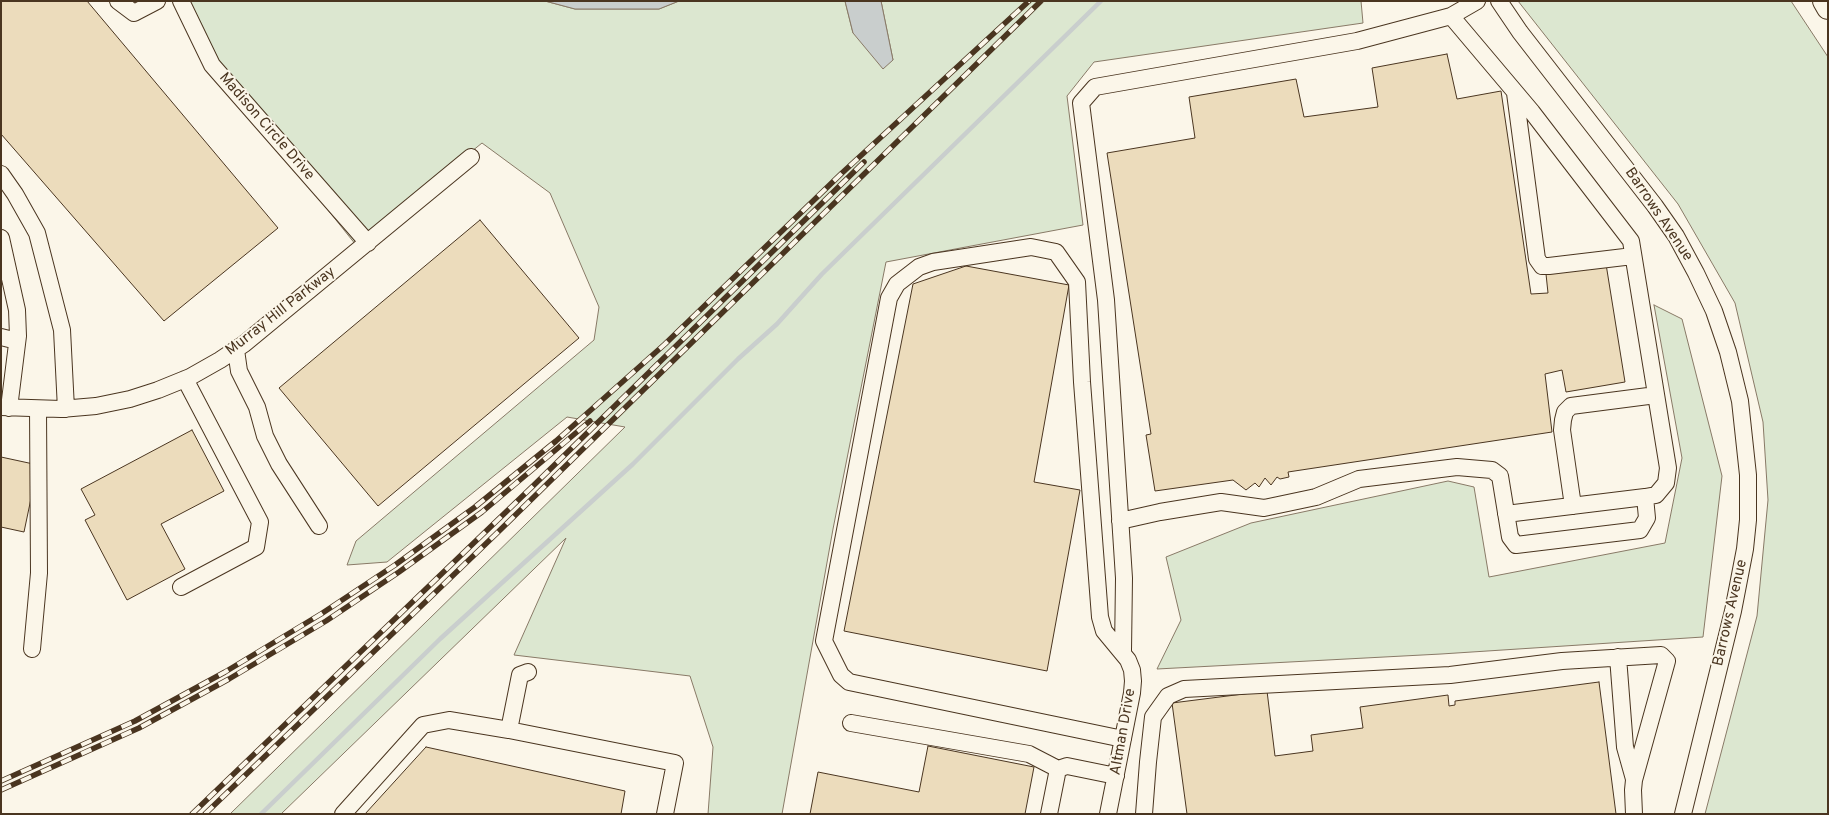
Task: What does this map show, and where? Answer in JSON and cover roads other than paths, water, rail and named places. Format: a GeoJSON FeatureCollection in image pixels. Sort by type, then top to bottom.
{"type":"FeatureCollection","features":[{"type":"Feature","properties":{"kind":"highway"},"geometry":{"type":"LineString","coordinates":[[1824,1],[1828,8]]}},
{"type":"Feature","properties":{"kind":"street"},"geometry":{"type":"LineString","coordinates":[[118,1],[134,12],[157,1]]}},
{"type":"Feature","properties":{"kind":"street","name":"Madison Circle Drive"},"geometry":{"type":"LineString","coordinates":[[181,1],[212,65],[368,243]]}},
{"type":"Feature","properties":{"kind":"street"},"geometry":{"type":"LineString","coordinates":[[1123,652],[1124,578],[1106,300],[1081,103],[1095,87],[1356,41],[1451,16],[1477,1]]}},
{"type":"Feature","properties":{"kind":"street","name":"Barrows Avenue"},"geometry":{"type":"LineString","coordinates":[[1499,1],[1530,45],[1650,198],[1676,236],[1714,311],[1728,352],[1740,401],[1748,475],[1746,549],[1733,611],[1683,814]]}},
{"type":"Feature","properties":{"kind":"street"},"geometry":{"type":"LineString","coordinates":[[1451,16],[1515,92],[1631,241],[1668,468],[1666,483],[1656,495],[1645,498],[1506,514]]}},
{"type":"Feature","properties":{"kind":"street"},"geometry":{"type":"LineString","coordinates":[[1515,92],[1537,259],[1542,266],[1633,256]]}},
{"type":"Feature","properties":{"kind":"street","name":"Murray Hill Parkway"},"geometry":{"type":"LineString","coordinates":[[5,407],[38,409],[96,406],[158,390],[220,360],[236,350],[471,157]]}},
{"type":"Feature","properties":{"kind":"street"},"geometry":{"type":"LineString","coordinates":[[1,174],[15,194],[37,233],[62,330],[66,408]]}},
{"type":"Feature","properties":{"kind":"street"},"geometry":{"type":"LineString","coordinates":[[1,238],[3,254],[17,310],[9,339],[5,407]]}},
{"type":"Feature","properties":{"kind":"street"},"geometry":{"type":"LineString","coordinates":[[1123,652],[1104,631],[1100,617],[1082,382],[1077,282],[1056,252],[1031,247],[932,262],[918,267],[897,284],[890,298],[824,641],[841,675],[849,682],[1123,739]]}},
{"type":"Feature","properties":{"kind":"street"},"geometry":{"type":"LineString","coordinates":[[236,350],[239,371],[257,407],[265,436],[279,464],[319,526]]}},
{"type":"Feature","properties":{"kind":"street"},"geometry":{"type":"LineString","coordinates":[[181,587],[256,547],[260,522],[184,379]]}},
{"type":"Feature","properties":{"kind":"street"},"geometry":{"type":"LineString","coordinates":[[1573,506],[1562,430],[1565,412],[1572,406],[1656,394]]}},
{"type":"Feature","properties":{"kind":"street"},"geometry":{"type":"LineString","coordinates":[[32,649],[39,573],[38,409]]}},
{"type":"Feature","properties":{"kind":"street"},"geometry":{"type":"LineString","coordinates":[[1120,521],[1220,502],[1264,508],[1316,497],[1359,479],[1458,467],[1492,470],[1500,476],[1510,538],[1516,545],[1640,530],[1647,518],[1645,498]]}},
{"type":"Feature","properties":{"kind":"street","name":"Altman Drive"},"geometry":{"type":"LineString","coordinates":[[1108,814],[1133,681],[1128,660],[1123,652]]}},
{"type":"Feature","properties":{"kind":"street"},"geometry":{"type":"LineString","coordinates":[[1144,814],[1153,717],[1168,696],[1184,689],[1450,675],[1562,661],[1661,655],[1667,661],[1634,780],[1634,814]]}},
{"type":"Feature","properties":{"kind":"street"},"geometry":{"type":"LineString","coordinates":[[1618,657],[1626,747],[1634,780]]}},
{"type":"Feature","properties":{"kind":"street"},"geometry":{"type":"LineString","coordinates":[[509,730],[520,675],[528,672]]}},
{"type":"Feature","properties":{"kind":"street"},"geometry":{"type":"LineString","coordinates":[[343,814],[423,725],[449,720],[675,763],[665,814]]}},
{"type":"Feature","properties":{"kind":"street"},"geometry":{"type":"LineString","coordinates":[[851,723],[1029,754],[1058,769],[1067,766],[1116,776]]}},
{"type":"Feature","properties":{"kind":"street"},"geometry":{"type":"LineString","coordinates":[[1049,814],[1058,769]]}},
{"type":"Feature","properties":{"kind":"waterway"},"geometry":{"type":"LineString","coordinates":[[261,814],[440,639],[633,464],[738,359],[777,324],[822,274],[1101,1]]}},
{"type":"Feature","properties":{"kind":"railway"},"geometry":{"type":"LineString","coordinates":[[1,781],[135,721],[225,672],[321,614],[395,565],[475,507],[556,441],[665,344],[842,173],[1029,1]]}},
{"type":"Feature","properties":{"kind":"railway"},"geometry":{"type":"LineString","coordinates":[[205,814],[496,534],[1041,1]]}},
{"type":"Feature","properties":{"kind":"railway"},"geometry":{"type":"LineString","coordinates":[[192,814],[534,485],[864,162]]}},
{"type":"Feature","properties":{"kind":"railway"},"geometry":{"type":"LineString","coordinates":[[1,790],[139,728],[229,679],[326,621],[399,572],[482,512],[590,421]]}}]}
